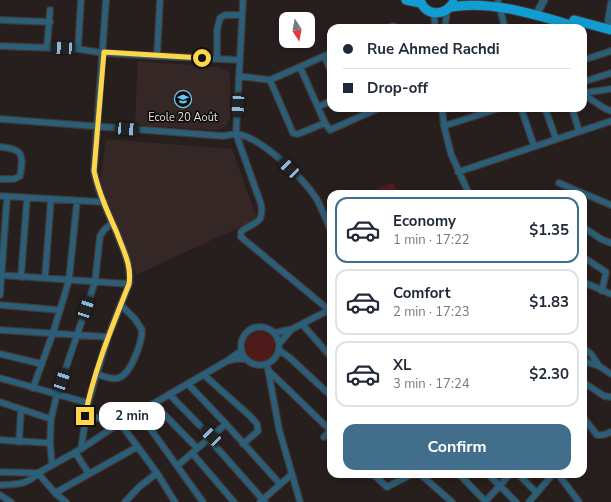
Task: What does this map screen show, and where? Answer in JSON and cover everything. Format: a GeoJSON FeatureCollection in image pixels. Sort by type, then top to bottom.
{"type":"FeatureCollection","features":[{"type":"Feature","properties":{"kind":"main road"},"geometry":{"type":"LineString","coordinates":[[406,0],[420,2],[424,8],[434,13],[440,13],[451,6],[498,2],[579,24]]}},
{"type":"Feature","properties":{"kind":"main road"},"geometry":{"type":"LineString","coordinates":[[537,13],[570,24]]}},
{"type":"Feature","properties":{"kind":"main road"},"geometry":{"type":"LineString","coordinates":[[587,26],[610,32]]}},
{"type":"Feature","properties":{"kind":"main road"},"geometry":{"type":"LineString","coordinates":[[587,29],[610,32]]}},
{"type":"Feature","properties":{"kind":"street"},"geometry":{"type":"LineString","coordinates":[[78,49],[80,0]]}},
{"type":"Feature","properties":{"kind":"street"},"geometry":{"type":"LineString","coordinates":[[89,474],[78,451],[88,403],[108,337],[129,284],[130,268],[127,257],[99,190],[94,171],[104,52],[106,0]]}},
{"type":"Feature","properties":{"kind":"street"},"geometry":{"type":"LineString","coordinates":[[157,56],[160,0]]}},
{"type":"Feature","properties":{"kind":"street"},"geometry":{"type":"LineString","coordinates":[[243,0],[236,134],[261,204],[262,214],[261,219],[258,222],[241,232],[241,237],[327,307]]}},
{"type":"Feature","properties":{"kind":"street"},"geometry":{"type":"LineString","coordinates":[[537,13],[544,0]]}},
{"type":"Feature","properties":{"kind":"street"},"geometry":{"type":"LineString","coordinates":[[498,2],[504,24]]}},
{"type":"Feature","properties":{"kind":"street"},"geometry":{"type":"LineString","coordinates":[[610,32],[608,20],[611,3]]}},
{"type":"Feature","properties":{"kind":"street"},"geometry":{"type":"LineString","coordinates":[[446,24],[451,6]]}},
{"type":"Feature","properties":{"kind":"street"},"geometry":{"type":"LineString","coordinates":[[47,47],[50,10]]}},
{"type":"Feature","properties":{"kind":"street"},"geometry":{"type":"LineString","coordinates":[[434,13],[435,24]]}},
{"type":"Feature","properties":{"kind":"street"},"geometry":{"type":"LineString","coordinates":[[217,59],[217,30],[220,18],[225,15],[242,15]]}},
{"type":"Feature","properties":{"kind":"street"},"geometry":{"type":"LineString","coordinates":[[0,20],[50,22]]}},
{"type":"Feature","properties":{"kind":"street"},"geometry":{"type":"LineString","coordinates":[[0,46],[47,47],[157,56],[240,60]]}},
{"type":"Feature","properties":{"kind":"street"},"geometry":{"type":"LineString","coordinates":[[587,59],[611,51]]}},
{"type":"Feature","properties":{"kind":"street"},"geometry":{"type":"LineString","coordinates":[[239,76],[270,80],[327,55]]}},
{"type":"Feature","properties":{"kind":"street"},"geometry":{"type":"LineString","coordinates":[[324,56],[327,62]]}},
{"type":"Feature","properties":{"kind":"street"},"geometry":{"type":"LineString","coordinates":[[300,67],[325,123],[330,130],[370,112]]}},
{"type":"Feature","properties":{"kind":"street"},"geometry":{"type":"LineString","coordinates":[[587,81],[611,73]]}},
{"type":"Feature","properties":{"kind":"street"},"geometry":{"type":"LineString","coordinates":[[270,80],[293,133],[298,134],[325,123]]}},
{"type":"Feature","properties":{"kind":"street"},"geometry":{"type":"LineString","coordinates":[[587,93],[595,90],[611,89]]}},
{"type":"Feature","properties":{"kind":"street"},"geometry":{"type":"LineString","coordinates":[[587,97],[611,111]]}},
{"type":"Feature","properties":{"kind":"street"},"geometry":{"type":"LineString","coordinates":[[318,107],[327,103]]}},
{"type":"Feature","properties":{"kind":"street"},"geometry":{"type":"LineString","coordinates":[[442,112],[444,126],[451,154],[467,190]]}},
{"type":"Feature","properties":{"kind":"street"},"geometry":{"type":"LineString","coordinates":[[444,126],[488,112]]}},
{"type":"Feature","properties":{"kind":"street"},"geometry":{"type":"LineString","coordinates":[[522,112],[534,146]]}},
{"type":"Feature","properties":{"kind":"street"},"geometry":{"type":"LineString","coordinates":[[546,112],[556,139]]}},
{"type":"Feature","properties":{"kind":"street"},"geometry":{"type":"LineString","coordinates":[[573,112],[579,131]]}},
{"type":"Feature","properties":{"kind":"street"},"geometry":{"type":"LineString","coordinates":[[0,120],[224,136],[236,134],[249,138],[265,146],[289,168],[316,198],[327,222]]}},
{"type":"Feature","properties":{"kind":"street"},"geometry":{"type":"LineString","coordinates":[[458,172],[611,121]]}},
{"type":"Feature","properties":{"kind":"street"},"geometry":{"type":"LineString","coordinates":[[0,147],[13,148],[21,154],[20,176],[14,180],[0,179]]}},
{"type":"Feature","properties":{"kind":"street"},"geometry":{"type":"LineString","coordinates":[[559,183],[576,190]]}},
{"type":"Feature","properties":{"kind":"street"},"geometry":{"type":"LineString","coordinates":[[587,195],[611,205]]}},
{"type":"Feature","properties":{"kind":"street"},"geometry":{"type":"LineString","coordinates":[[0,196],[104,202]]}},
{"type":"Feature","properties":{"kind":"street"},"geometry":{"type":"LineString","coordinates":[[0,295],[7,197]]}},
{"type":"Feature","properties":{"kind":"street"},"geometry":{"type":"LineString","coordinates":[[21,277],[27,198]]}},
{"type":"Feature","properties":{"kind":"street"},"geometry":{"type":"LineString","coordinates":[[45,278],[51,199]]}},
{"type":"Feature","properties":{"kind":"street"},"geometry":{"type":"LineString","coordinates":[[33,388],[53,333],[69,280],[77,201]]}},
{"type":"Feature","properties":{"kind":"street"},"geometry":{"type":"LineString","coordinates":[[52,465],[50,443],[51,419],[56,394],[96,282],[100,236],[112,223]]}},
{"type":"Feature","properties":{"kind":"street"},"geometry":{"type":"LineString","coordinates":[[587,230],[601,239],[611,243]]}},
{"type":"Feature","properties":{"kind":"street"},"geometry":{"type":"LineString","coordinates":[[587,260],[606,272],[602,291]]}},
{"type":"Feature","properties":{"kind":"street"},"geometry":{"type":"LineString","coordinates":[[1,275],[129,284]]}},
{"type":"Feature","properties":{"kind":"street"},"geometry":{"type":"LineString","coordinates":[[587,284],[611,294]]}},
{"type":"Feature","properties":{"kind":"street"},"geometry":{"type":"LineString","coordinates":[[0,305],[59,310]]}},
{"type":"Feature","properties":{"kind":"street"},"geometry":{"type":"LineString","coordinates":[[97,374],[115,379],[125,374],[130,367],[140,342],[142,330],[135,319],[121,305]]}},
{"type":"Feature","properties":{"kind":"street"},"geometry":{"type":"LineString","coordinates":[[274,333],[292,329],[327,311]]}},
{"type":"Feature","properties":{"kind":"street"},"geometry":{"type":"LineString","coordinates":[[302,324],[327,352]]}},
{"type":"Feature","properties":{"kind":"street"},"geometry":{"type":"LineString","coordinates":[[256,327],[269,329],[274,333],[278,339],[279,347],[277,356],[267,364],[255,365],[246,359],[241,351],[242,339],[245,334],[256,327]]}},
{"type":"Feature","properties":{"kind":"street"},"geometry":{"type":"LineString","coordinates":[[279,347],[292,329]]}},
{"type":"Feature","properties":{"kind":"street"},"geometry":{"type":"LineString","coordinates":[[0,330],[108,337]]}},
{"type":"Feature","properties":{"kind":"street"},"geometry":{"type":"LineString","coordinates":[[279,347],[327,392]]}},
{"type":"Feature","properties":{"kind":"street"},"geometry":{"type":"LineString","coordinates":[[0,485],[25,483],[38,473],[78,451],[120,423],[204,375],[241,351]]}},
{"type":"Feature","properties":{"kind":"street"},"geometry":{"type":"LineString","coordinates":[[587,351],[591,354],[599,366]]}},
{"type":"Feature","properties":{"kind":"street"},"geometry":{"type":"LineString","coordinates":[[0,354],[42,364]]}},
{"type":"Feature","properties":{"kind":"street"},"geometry":{"type":"LineString","coordinates":[[227,361],[246,359]]}},
{"type":"Feature","properties":{"kind":"street"},"geometry":{"type":"LineString","coordinates":[[587,362],[599,366],[611,374]]}},
{"type":"Feature","properties":{"kind":"street"},"geometry":{"type":"LineString","coordinates":[[267,364],[279,429],[300,502]]}},
{"type":"Feature","properties":{"kind":"street"},"geometry":{"type":"LineString","coordinates":[[269,371],[327,426]]}},
{"type":"Feature","properties":{"kind":"street"},"geometry":{"type":"LineString","coordinates":[[204,375],[257,424],[258,430],[243,444]]}},
{"type":"Feature","properties":{"kind":"street"},"geometry":{"type":"LineString","coordinates":[[0,378],[88,403]]}},
{"type":"Feature","properties":{"kind":"street"},"geometry":{"type":"LineString","coordinates":[[188,384],[280,484]]}},
{"type":"Feature","properties":{"kind":"street"},"geometry":{"type":"LineString","coordinates":[[587,385],[604,396],[611,397]]}},
{"type":"Feature","properties":{"kind":"street"},"geometry":{"type":"LineString","coordinates":[[170,395],[210,438],[263,501],[292,474]]}},
{"type":"Feature","properties":{"kind":"street"},"geometry":{"type":"LineString","coordinates":[[0,402],[51,419]]}},
{"type":"Feature","properties":{"kind":"street"},"geometry":{"type":"LineString","coordinates":[[154,404],[197,448]]}},
{"type":"Feature","properties":{"kind":"street"},"geometry":{"type":"LineString","coordinates":[[19,442],[21,409]]}},
{"type":"Feature","properties":{"kind":"street"},"geometry":{"type":"LineString","coordinates":[[139,413],[203,502]]}},
{"type":"Feature","properties":{"kind":"street"},"geometry":{"type":"LineString","coordinates":[[85,416],[120,423],[157,473],[175,502]]}},
{"type":"Feature","properties":{"kind":"street"},"geometry":{"type":"LineString","coordinates":[[587,422],[597,435],[603,435],[611,432]]}},
{"type":"Feature","properties":{"kind":"street"},"geometry":{"type":"LineString","coordinates":[[177,466],[226,424]]}},
{"type":"Feature","properties":{"kind":"street"},"geometry":{"type":"LineString","coordinates":[[324,437],[327,434]]}},
{"type":"Feature","properties":{"kind":"street"},"geometry":{"type":"LineString","coordinates":[[0,440],[50,443]]}},
{"type":"Feature","properties":{"kind":"street"},"geometry":{"type":"LineString","coordinates":[[55,493],[137,447]]}},
{"type":"Feature","properties":{"kind":"street"},"geometry":{"type":"LineString","coordinates":[[192,453],[234,502]]}},
{"type":"Feature","properties":{"kind":"street"},"geometry":{"type":"LineString","coordinates":[[0,472],[38,473],[55,493],[66,502]]}},
{"type":"Feature","properties":{"kind":"street"},"geometry":{"type":"LineString","coordinates":[[125,502],[139,487],[157,473]]}},
{"type":"Feature","properties":{"kind":"street"},"geometry":{"type":"LineString","coordinates":[[378,478],[387,487],[404,478]]}},
{"type":"Feature","properties":{"kind":"street"},"geometry":{"type":"LineString","coordinates":[[424,478],[451,502]]}},
{"type":"Feature","properties":{"kind":"street"},"geometry":{"type":"LineString","coordinates":[[463,478],[485,502],[506,478]]}},
{"type":"Feature","properties":{"kind":"street"},"geometry":{"type":"LineString","coordinates":[[492,478],[516,502]]}},
{"type":"Feature","properties":{"kind":"street"},"geometry":{"type":"LineString","coordinates":[[522,478],[537,493]]}},
{"type":"Feature","properties":{"kind":"street"},"geometry":{"type":"LineString","coordinates":[[529,502],[550,478]]}},
{"type":"Feature","properties":{"kind":"street"},"geometry":{"type":"LineString","coordinates":[[561,478],[579,502]]}},
{"type":"Feature","properties":{"kind":"street"},"geometry":{"type":"LineString","coordinates":[[0,495],[11,502]]}},
{"type":"Feature","properties":{"kind":"shaded area","name":"Ecole 20 Août"},"geometry":{"type":"Polygon","coordinates":[[[138,61],[218,67],[225,70],[230,74],[230,117],[227,125],[222,129],[214,130],[135,125],[138,61]]]}},
{"type":"Feature","properties":{"kind":"shaded area"},"geometry":{"type":"Polygon","coordinates":[[[106,139],[232,149],[257,219],[136,275],[100,182],[106,139]]]}},
{"type":"Feature","properties":{"kind":"shaded area"},"geometry":{"type":"Polygon","coordinates":[[[393,182],[397,190],[374,190],[393,182]]]}},
{"type":"Feature","properties":{"kind":"shaded area"},"geometry":{"type":"Polygon","coordinates":[[[260,332],[271,336],[275,347],[271,358],[260,362],[249,358],[245,347],[249,336],[260,332]]]}},
{"type":"Feature","properties":{"kind":"place","name":"Ecole 20 Août"},"geometry":{"type":"Point","coordinates":[183,99]}},
{"type":"Feature","properties":{"kind":"route"},"geometry":{"type":"LineString","coordinates":[[85,416],[108,337],[129,284],[130,276],[130,268],[127,257],[99,190],[94,171],[104,52],[202,58]]}}]}
